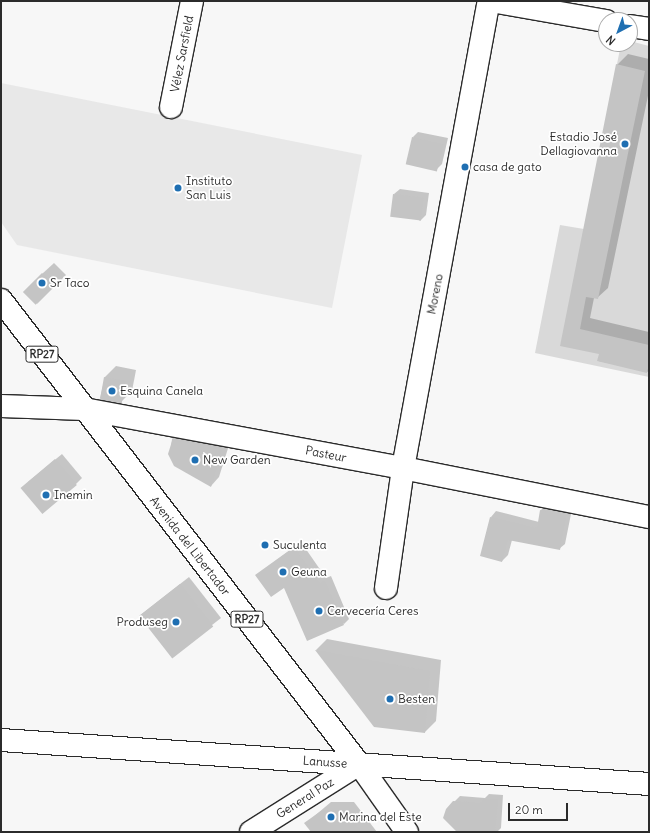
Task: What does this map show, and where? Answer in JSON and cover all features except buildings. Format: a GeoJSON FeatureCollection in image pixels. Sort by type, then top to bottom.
{"type":"FeatureCollection","features":[{"type":"Feature","properties":{"kind":"street","name":"Vélez Sarsfield"},"geometry":{"type":"LineString","coordinates":[[171,107],[192,1]]}},
{"type":"Feature","properties":{"kind":"street"},"geometry":{"type":"LineString","coordinates":[[490,1],[598,20]]}},
{"type":"Feature","properties":{"kind":"street","name":"Moreno"},"geometry":{"type":"LineString","coordinates":[[386,588],[403,468],[490,1]]}},
{"type":"Feature","properties":{"kind":"street"},"geometry":{"type":"LineString","coordinates":[[638,27],[649,29]]}},
{"type":"Feature","properties":{"kind":"street","name":"Avenida del Libertador"},"geometry":{"type":"LineString","coordinates":[[1,300],[359,764],[407,832]]}},
{"type":"Feature","properties":{"kind":"street","name":"Pasteur"},"geometry":{"type":"LineString","coordinates":[[1,406],[84,409],[403,468],[649,517]]}},
{"type":"Feature","properties":{"kind":"street","name":"Lanusse"},"geometry":{"type":"LineString","coordinates":[[1,740],[649,784]]}},
{"type":"Feature","properties":{"kind":"street","name":"General Paz"},"geometry":{"type":"LineString","coordinates":[[251,832],[359,764]]}},
{"type":"Feature","properties":{"kind":"shaded area","name":"Estadio José Dellagiovanna"},"geometry":{"type":"Polygon","coordinates":[[[638,43],[649,46],[649,377],[535,353],[560,225],[584,229],[619,52],[638,52],[638,43]]]}},
{"type":"Feature","properties":{"kind":"shaded area","name":"Instituto San Luis"},"geometry":{"type":"Polygon","coordinates":[[[1,83],[362,155],[332,308],[17,245],[1,222],[1,83]]]}},
{"type":"Feature","properties":{"kind":"place","name":"Estadio José Dellagiovanna"},"geometry":{"type":"Point","coordinates":[625,144]}},
{"type":"Feature","properties":{"kind":"place","name":"casa de gato"},"geometry":{"type":"Point","coordinates":[465,167]}},
{"type":"Feature","properties":{"kind":"place","name":"Instituto San Luis"},"geometry":{"type":"Point","coordinates":[178,188]}},
{"type":"Feature","properties":{"kind":"place","name":"Sr Taco"},"geometry":{"type":"Point","coordinates":[42,283]}},
{"type":"Feature","properties":{"kind":"place","name":"Esquina Canela"},"geometry":{"type":"Point","coordinates":[112,391]}},
{"type":"Feature","properties":{"kind":"place","name":"New Garden"},"geometry":{"type":"Point","coordinates":[195,460]}},
{"type":"Feature","properties":{"kind":"place","name":"Inemin"},"geometry":{"type":"Point","coordinates":[46,495]}},
{"type":"Feature","properties":{"kind":"place","name":"Suculenta"},"geometry":{"type":"Point","coordinates":[265,545]}},
{"type":"Feature","properties":{"kind":"place","name":"Geuna"},"geometry":{"type":"Point","coordinates":[283,572]}},
{"type":"Feature","properties":{"kind":"place","name":"Cervecería Ceres"},"geometry":{"type":"Point","coordinates":[319,611]}},
{"type":"Feature","properties":{"kind":"place","name":"Produseg"},"geometry":{"type":"Point","coordinates":[176,622]}},
{"type":"Feature","properties":{"kind":"place","name":"Besten"},"geometry":{"type":"Point","coordinates":[390,699]}},
{"type":"Feature","properties":{"kind":"place","name":"Marina del Este"},"geometry":{"type":"Point","coordinates":[331,817]}}]}
